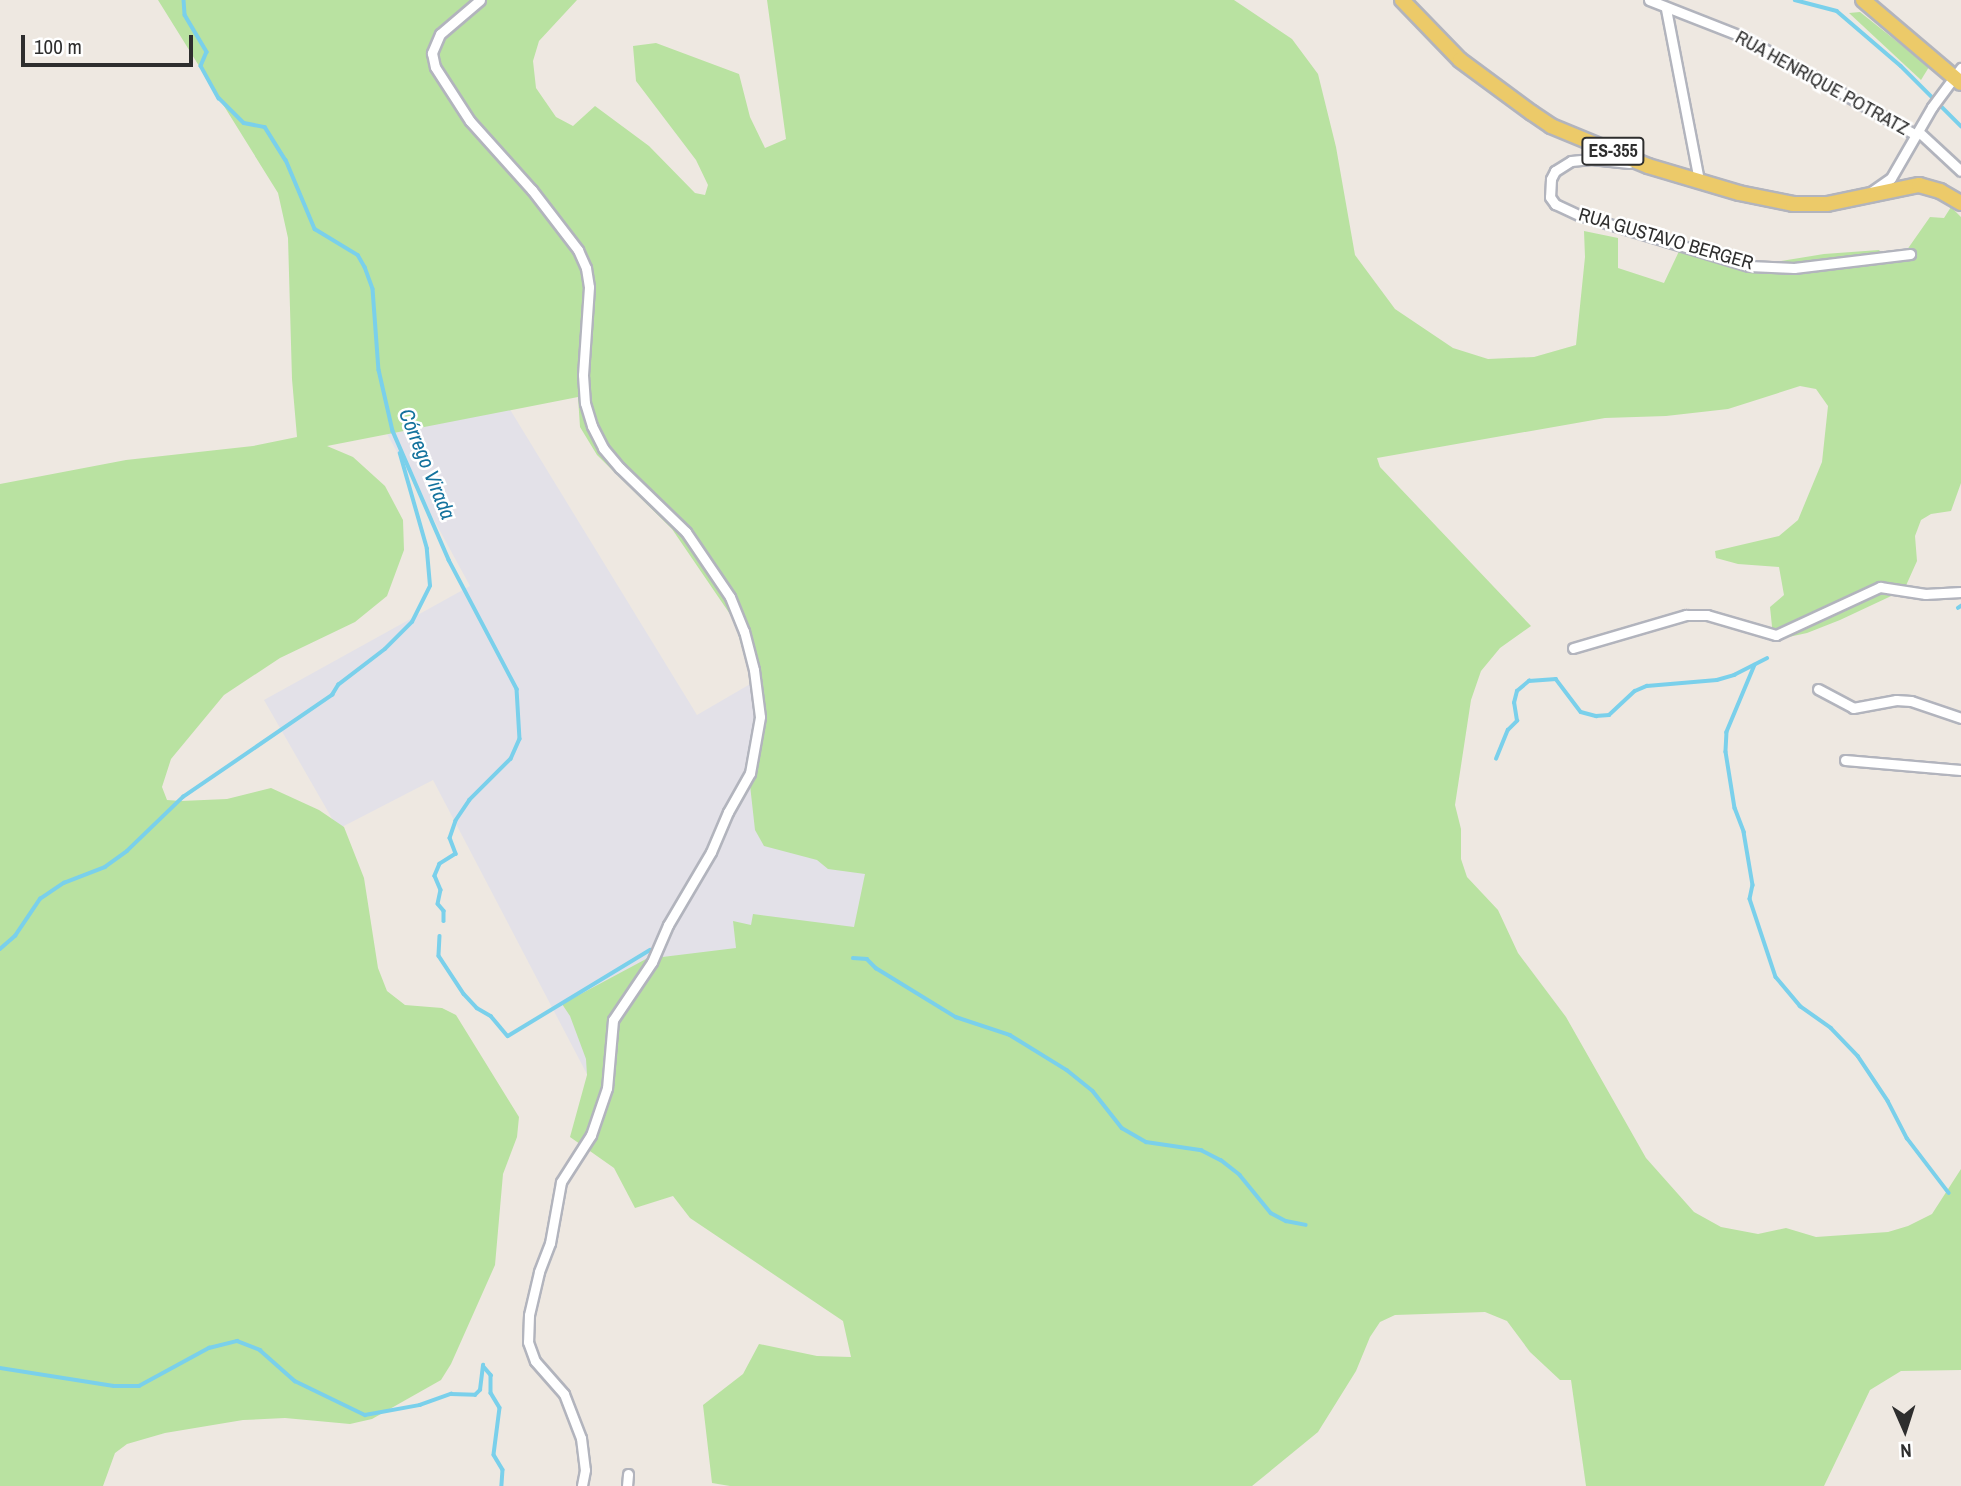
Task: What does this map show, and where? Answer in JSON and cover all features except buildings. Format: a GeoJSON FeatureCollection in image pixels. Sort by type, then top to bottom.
{"type":"FeatureCollection","features":[{"type":"Feature","properties":{"kind":"main road","name":"ES-355"},"geometry":{"type":"LineString","coordinates":[[1402,0],[1460,60],[1532,113],[1552,126],[1648,166],[1793,204],[1827,204],[1919,185],[1940,191],[1961,203]]}},
{"type":"Feature","properties":{"kind":"main road"},"geometry":{"type":"LineString","coordinates":[[1863,0],[1959,76]]}},
{"type":"Feature","properties":{"kind":"street"},"geometry":{"type":"LineString","coordinates":[[480,0],[440,34],[432,53],[435,67],[470,121],[532,190],[578,250],[586,268],[589,287],[583,375],[585,403],[592,426],[603,448],[620,468],[686,532],[730,597],[754,670],[760,718],[750,773],[728,812],[711,852],[668,925],[652,962],[613,1020],[610,1075],[597,1122],[561,1182],[550,1243],[539,1272],[529,1315],[528,1342],[536,1362],[564,1394],[581,1438],[584,1470],[582,1486]]}},
{"type":"Feature","properties":{"kind":"street","name":"RUA HENRIQUE POTRATZ"},"geometry":{"type":"LineString","coordinates":[[1650,0],[1666,9],[1741,36],[1917,133],[1961,171]]}},
{"type":"Feature","properties":{"kind":"street"},"geometry":{"type":"LineString","coordinates":[[1666,9],[1699,181]]}},
{"type":"Feature","properties":{"kind":"street"},"geometry":{"type":"LineString","coordinates":[[1867,195],[1891,178],[1932,107],[1944,90],[1959,76]]}},
{"type":"Feature","properties":{"kind":"street","name":"RUA GUSTAVO BERGER"},"geometry":{"type":"LineString","coordinates":[[1648,166],[1591,159],[1571,161],[1555,172],[1548,186],[1550,197],[1555,204],[1578,215],[1749,266],[1794,268],[1910,254]]}},
{"type":"Feature","properties":{"kind":"street"},"geometry":{"type":"LineString","coordinates":[[1573,648],[1686,615],[1707,615],[1776,635],[1880,587],[1926,594],[1961,592]]}},
{"type":"Feature","properties":{"kind":"street"},"geometry":{"type":"LineString","coordinates":[[1818,690],[1853,708],[1896,700],[1911,701],[1961,718]]}},
{"type":"Feature","properties":{"kind":"street"},"geometry":{"type":"LineString","coordinates":[[1845,760],[1961,770]]}},
{"type":"Feature","properties":{"kind":"street"},"geometry":{"type":"LineString","coordinates":[[627,1486],[628,1474]]}},
{"type":"Feature","properties":{"kind":"shaded area"},"geometry":{"type":"Polygon","coordinates":[[[479,359],[697,715],[764,676],[902,927],[589,1078],[433,780],[338,829],[264,700],[470,586],[379,419],[479,359]]]}},
{"type":"Feature","properties":{"kind":"green space"},"geometry":{"type":"Polygon","coordinates":[[[158,0],[577,0],[539,41],[533,61],[536,88],[556,117],[573,126],[595,106],[649,146],[695,193],[705,195],[708,185],[696,160],[636,81],[633,46],[656,43],[739,74],[750,117],[765,148],[786,139],[767,0],[1234,0],[1292,39],[1318,74],[1336,147],[1355,255],[1395,309],[1453,348],[1488,359],[1534,357],[1576,345],[1585,257],[1584,231],[1618,238],[1618,268],[1664,283],[1681,247],[1762,264],[1824,254],[1879,250],[1891,263],[1902,257],[1930,217],[1944,218],[1951,207],[1961,217],[1961,483],[1951,511],[1931,514],[1921,520],[1915,536],[1917,561],[1904,590],[1840,620],[1807,633],[1784,638],[1773,636],[1770,607],[1784,595],[1779,567],[1738,564],[1716,558],[1715,551],[1779,536],[1798,520],[1822,462],[1828,406],[1816,389],[1800,386],[1728,409],[1666,416],[1605,418],[1377,458],[1380,467],[1531,626],[1500,648],[1481,671],[1471,700],[1455,805],[1461,829],[1461,859],[1467,877],[1498,910],[1518,953],[1566,1017],[1646,1158],[1694,1212],[1721,1227],[1758,1234],[1786,1228],[1816,1237],[1888,1232],[1908,1226],[1932,1214],[1961,1169],[1961,1370],[1901,1371],[1870,1390],[1824,1486],[1586,1486],[1571,1380],[1560,1380],[1530,1352],[1507,1321],[1485,1312],[1395,1315],[1380,1322],[1370,1337],[1356,1371],[1318,1432],[1252,1486],[730,1486],[712,1483],[703,1405],[743,1374],[759,1344],[817,1356],[851,1357],[843,1321],[690,1218],[673,1196],[635,1208],[614,1168],[570,1137],[587,1075],[586,1059],[570,1016],[562,1004],[646,959],[736,948],[733,921],[751,925],[753,914],[854,927],[865,874],[828,869],[817,860],[764,846],[755,830],[750,785],[757,723],[750,675],[734,620],[672,529],[597,455],[580,427],[578,397],[327,446],[353,457],[385,486],[403,520],[404,550],[387,596],[355,622],[280,658],[224,695],[171,759],[162,787],[167,800],[181,801],[227,799],[271,788],[319,810],[344,827],[364,878],[378,968],[387,991],[405,1005],[442,1008],[456,1015],[519,1117],[517,1137],[503,1174],[495,1265],[451,1364],[441,1380],[372,1419],[350,1424],[285,1418],[243,1420],[165,1433],[127,1444],[115,1453],[103,1486],[0,1486],[0,484],[126,460],[253,446],[297,437],[292,379],[288,238],[278,193],[158,0]]]}},
{"type":"Feature","properties":{"kind":"green space"},"geometry":{"type":"Polygon","coordinates":[[[1860,12],[1929,67],[1921,80],[1849,13],[1860,12]]]}},
{"type":"Feature","properties":{"kind":"waterway","name":"Córrego Virada"},"geometry":{"type":"LineString","coordinates":[[184,0],[185,15],[207,52],[201,66],[219,98],[244,123],[265,127],[286,160],[315,229],[358,255],[365,267],[373,289],[379,370],[393,431],[449,560],[517,689],[520,739],[511,759],[470,800],[456,821],[450,838],[456,854],[440,864],[435,876],[441,890],[438,904],[444,911],[444,921]]}},
{"type":"Feature","properties":{"kind":"waterway"},"geometry":{"type":"LineString","coordinates":[[1795,0],[1837,11],[1901,66],[1961,126]]}},
{"type":"Feature","properties":{"kind":"waterway"},"geometry":{"type":"LineString","coordinates":[[0,949],[15,936],[40,899],[64,883],[105,867],[127,851],[183,797],[332,695],[338,685],[385,649],[412,622],[430,586],[427,549],[400,454]]}},
{"type":"Feature","properties":{"kind":"waterway"},"geometry":{"type":"LineString","coordinates":[[1496,759],[1508,730],[1517,721],[1514,703],[1517,691],[1529,681],[1556,679],[1581,712],[1596,716],[1609,715],[1635,691],[1647,686],[1717,680],[1734,675],[1767,658]]}},
{"type":"Feature","properties":{"kind":"waterway"},"geometry":{"type":"LineString","coordinates":[[1755,665],[1727,732],[1726,752],[1735,808],[1744,832],[1753,885],[1750,899],[1776,977],[1800,1006],[1831,1028],[1858,1056],[1888,1101],[1907,1138],[1949,1193]]}},
{"type":"Feature","properties":{"kind":"waterway"},"geometry":{"type":"LineString","coordinates":[[440,936],[439,956],[464,994],[477,1008],[491,1016],[508,1036],[650,950]]}},
{"type":"Feature","properties":{"kind":"waterway"},"geometry":{"type":"LineString","coordinates":[[853,958],[867,959],[876,968],[956,1017],[1010,1035],[1067,1070],[1093,1091],[1122,1128],[1146,1142],[1201,1150],[1221,1160],[1240,1175],[1271,1213],[1286,1221],[1306,1225]]}},
{"type":"Feature","properties":{"kind":"waterway"},"geometry":{"type":"LineString","coordinates":[[0,1368],[114,1386],[139,1386],[209,1348],[237,1341],[260,1350],[295,1381],[365,1415],[420,1405],[451,1394],[475,1395],[480,1390],[483,1365]]}},
{"type":"Feature","properties":{"kind":"waterway","name":"Córrego Virada"},"geometry":{"type":"LineString","coordinates":[[484,1367],[491,1375],[491,1393],[500,1408],[494,1455],[503,1470],[502,1486]]}}]}
